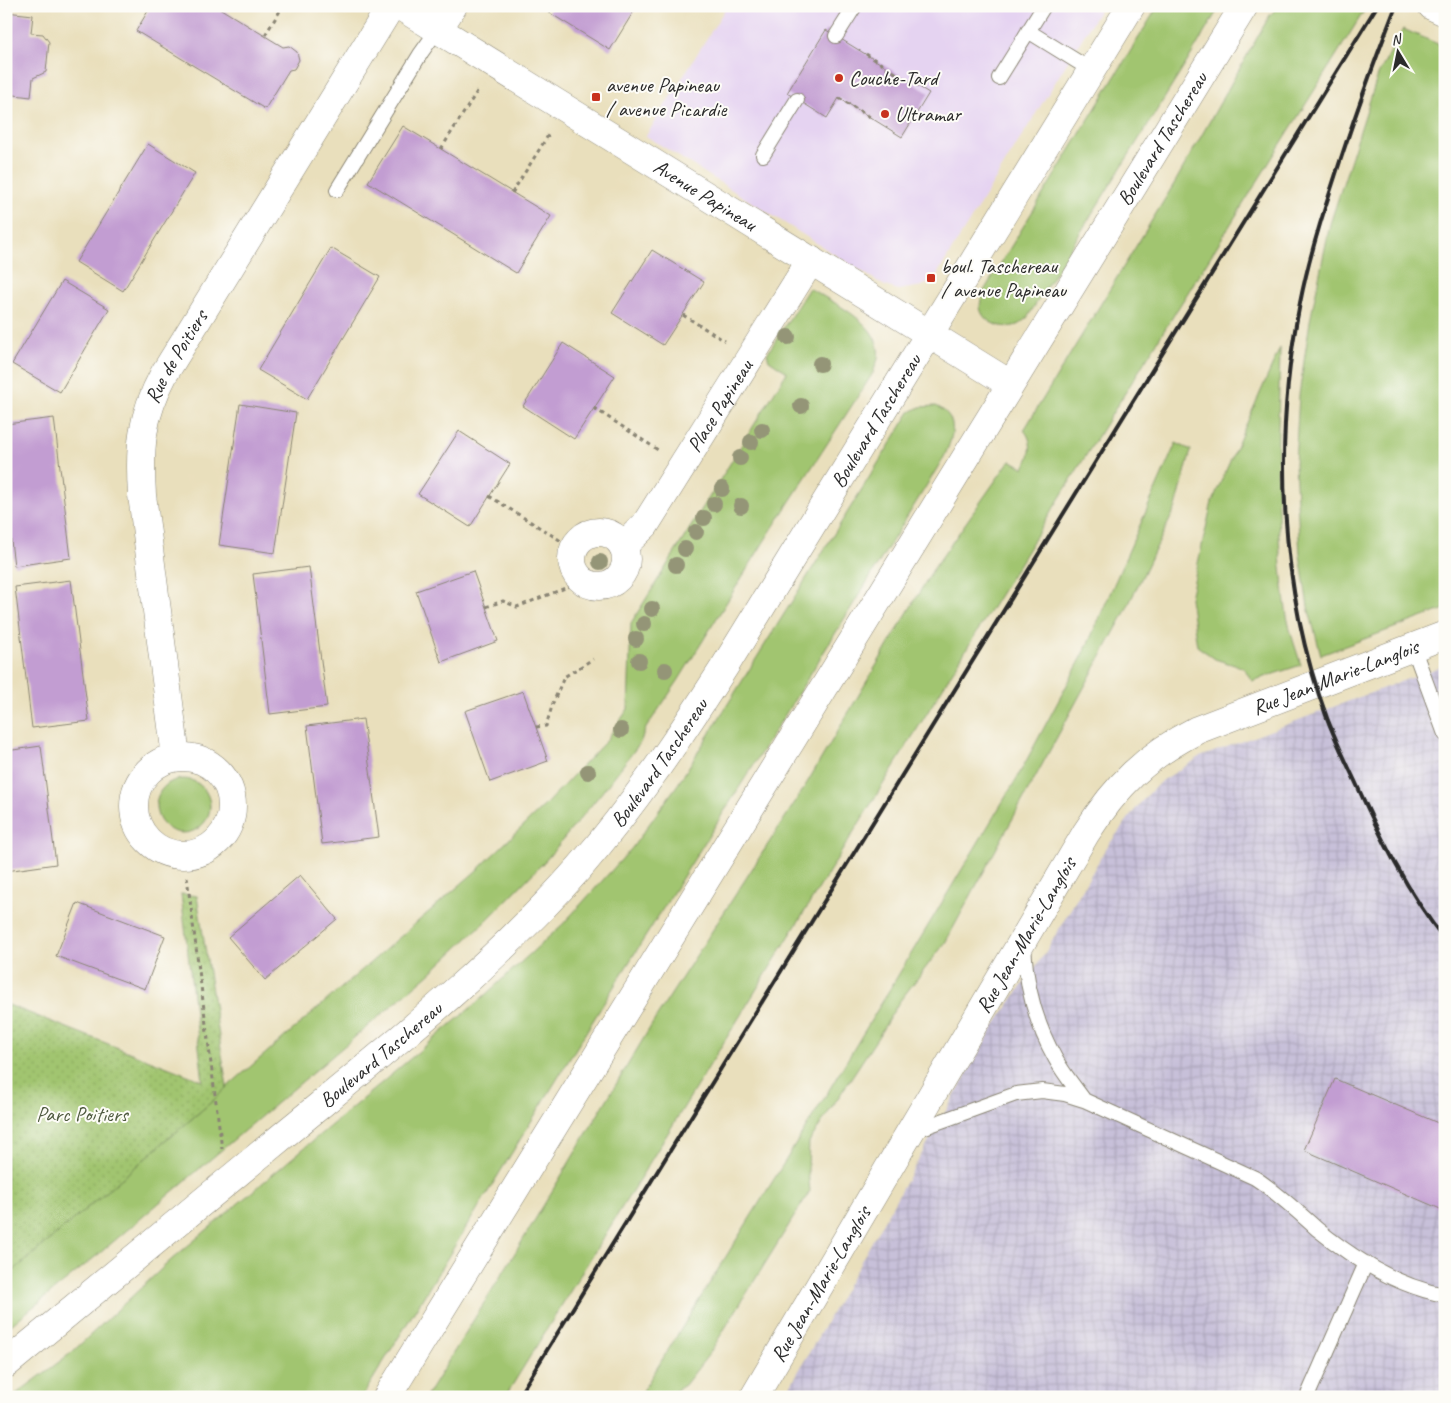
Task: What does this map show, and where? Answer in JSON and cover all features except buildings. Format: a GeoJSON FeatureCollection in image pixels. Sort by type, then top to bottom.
{"type":"FeatureCollection","features":[{"type":"Feature","properties":{"kind":"main road","name":"Rue de Poitiers"},"geometry":{"type":"LineString","coordinates":[[176,758],[142,485],[140,454],[146,415],[153,395],[164,374],[391,6]]}},
{"type":"Feature","properties":{"kind":"main road","name":"Avenue Papineau"},"geometry":{"type":"LineString","coordinates":[[400,6],[1010,384]]}},
{"type":"Feature","properties":{"kind":"main road"},"geometry":{"type":"LineString","coordinates":[[438,29],[453,6]]}},
{"type":"Feature","properties":{"kind":"main road","name":"Boulevard Taschereau"},"geometry":{"type":"LineString","coordinates":[[6,1364],[226,1184],[470,978],[578,869],[639,795],[692,718],[1131,6]]}},
{"type":"Feature","properties":{"kind":"main road","name":"Boulevard Taschereau"},"geometry":{"type":"LineString","coordinates":[[386,1397],[1244,6]]}},
{"type":"Feature","properties":{"kind":"main road"},"geometry":{"type":"LineString","coordinates":[[1432,6],[1445,12]]}},
{"type":"Feature","properties":{"kind":"main road","name":"Place Papineau"},"geometry":{"type":"LineString","coordinates":[[623,546],[646,525],[811,260]]}},
{"type":"Feature","properties":{"kind":"main road"},"geometry":{"type":"LineString","coordinates":[[593,532],[610,534],[623,546],[626,554],[626,563],[623,572],[609,584],[591,585],[583,581],[573,566],[572,557],[578,541],[593,532]]}},
{"type":"Feature","properties":{"kind":"main road","name":"Rue Jean-Marie-Langlois"},"geometry":{"type":"LineString","coordinates":[[754,1397],[1024,938],[1102,809],[1118,789],[1155,754],[1197,730],[1445,635]]}},
{"type":"Feature","properties":{"kind":"lane"},"geometry":{"type":"LineString","coordinates":[[836,36],[855,6]]}},
{"type":"Feature","properties":{"kind":"lane"},"geometry":{"type":"LineString","coordinates":[[999,78],[1044,6]]}},
{"type":"Feature","properties":{"kind":"lane"},"geometry":{"type":"LineString","coordinates":[[337,190],[421,52],[438,29]]}},
{"type":"Feature","properties":{"kind":"lane"},"geometry":{"type":"LineString","coordinates":[[1028,31],[1091,70]]}},
{"type":"Feature","properties":{"kind":"lane"},"geometry":{"type":"LineString","coordinates":[[763,154],[797,100]]}},
{"type":"Feature","properties":{"kind":"lane"},"geometry":{"type":"LineString","coordinates":[[1413,647],[1445,734]]}},
{"type":"Feature","properties":{"kind":"lane"},"geometry":{"type":"LineString","coordinates":[[1024,938],[1028,988],[1045,1037],[1055,1059],[1084,1100]]}},
{"type":"Feature","properties":{"kind":"lane"},"geometry":{"type":"LineString","coordinates":[[908,1133],[1016,1094],[1042,1091],[1065,1094],[1084,1100],[1255,1178],[1276,1193],[1319,1230],[1366,1263],[1414,1288],[1445,1295]]}},
{"type":"Feature","properties":{"kind":"lane"},"geometry":{"type":"LineString","coordinates":[[1307,1397],[1366,1263]]}},
{"type":"Feature","properties":{"kind":"path"},"geometry":{"type":"LineString","coordinates":[[265,35],[283,6]]}},
{"type":"Feature","properties":{"kind":"path"},"geometry":{"type":"LineString","coordinates":[[866,54],[897,74]]}},
{"type":"Feature","properties":{"kind":"path"},"geometry":{"type":"LineString","coordinates":[[441,149],[494,64]]}},
{"type":"Feature","properties":{"kind":"path"},"geometry":{"type":"LineString","coordinates":[[839,98],[870,118]]}},
{"type":"Feature","properties":{"kind":"path"},"geometry":{"type":"LineString","coordinates":[[512,192],[566,108]]}},
{"type":"Feature","properties":{"kind":"path"},"geometry":{"type":"LineString","coordinates":[[683,315],[751,356]]}},
{"type":"Feature","properties":{"kind":"path"},"geometry":{"type":"LineString","coordinates":[[594,408],[682,466]]}},
{"type":"Feature","properties":{"kind":"path"},"geometry":{"type":"LineString","coordinates":[[489,496],[574,548]]}},
{"type":"Feature","properties":{"kind":"path"},"geometry":{"type":"LineString","coordinates":[[486,607],[503,601],[516,607],[583,581]]}},
{"type":"Feature","properties":{"kind":"path"},"geometry":{"type":"LineString","coordinates":[[536,727],[546,726],[553,703],[564,678],[593,659]]}},
{"type":"Feature","properties":{"kind":"path"},"geometry":{"type":"LineString","coordinates":[[187,877],[222,1152]]}},
{"type":"Feature","properties":{"kind":"shaded area"},"geometry":{"type":"Polygon","coordinates":[[[727,6],[1102,6],[934,279],[922,286],[898,290],[885,286],[646,136],[727,6]]]}},
{"type":"Feature","properties":{"kind":"shaded area"},"geometry":{"type":"Polygon","coordinates":[[[1445,665],[1445,1397],[784,1397],[994,1026],[1045,953],[1107,847],[1141,802],[1160,782],[1200,757],[1445,665]]]}},
{"type":"Feature","properties":{"kind":"green space"},"geometry":{"type":"Polygon","coordinates":[[[1158,6],[1220,6],[1027,318],[1018,324],[1006,327],[994,324],[982,313],[980,307],[982,294],[1158,6]]]}},
{"type":"Feature","properties":{"kind":"green space"},"geometry":{"type":"Polygon","coordinates":[[[1279,6],[1354,6],[1364,11],[1085,457],[505,1397],[426,1397],[654,1021],[801,793],[932,571],[1010,460],[1024,468],[1030,444],[1024,430],[1174,184],[1270,15],[1279,6]]]}},
{"type":"Feature","properties":{"kind":"green space"},"geometry":{"type":"Polygon","coordinates":[[[1403,29],[1445,47],[1445,609],[1321,655],[1308,607],[1300,555],[1295,464],[1299,395],[1310,321],[1330,224],[1378,75],[1403,29]]]}},
{"type":"Feature","properties":{"kind":"green space"},"geometry":{"type":"Polygon","coordinates":[[[809,288],[855,316],[873,335],[878,347],[878,359],[873,373],[770,532],[678,681],[646,728],[640,743],[603,791],[546,860],[489,918],[428,975],[100,1253],[6,1329],[6,1277],[216,1098],[476,871],[544,806],[606,741],[628,709],[631,623],[787,372],[769,360],[767,354],[809,288]]]}},
{"type":"Feature","properties":{"kind":"green space"},"geometry":{"type":"Polygon","coordinates":[[[1280,348],[1278,516],[1280,550],[1287,616],[1301,665],[1252,681],[1244,668],[1215,659],[1197,646],[1190,598],[1212,502],[1280,348]]]}},
{"type":"Feature","properties":{"kind":"green space"},"geometry":{"type":"Polygon","coordinates":[[[936,406],[949,416],[952,428],[952,435],[944,457],[618,980],[362,1397],[12,1397],[71,1353],[171,1260],[474,1005],[563,924],[632,848],[678,784],[910,412],[920,407],[936,406]]]}},
{"type":"Feature","properties":{"kind":"green space"},"geometry":{"type":"Polygon","coordinates":[[[1176,443],[1191,450],[1176,507],[1123,616],[945,943],[899,1002],[809,1142],[808,1170],[810,1191],[709,1354],[685,1385],[666,1397],[639,1397],[823,1100],[1017,778],[1083,655],[1176,443]]]}},
{"type":"Feature","properties":{"kind":"green space"},"geometry":{"type":"Polygon","coordinates":[[[178,779],[188,779],[198,783],[206,791],[210,806],[206,821],[198,829],[188,833],[178,833],[168,829],[160,821],[156,811],[156,801],[160,791],[168,783],[178,779]]]}},
{"type":"Feature","properties":{"kind":"green space","name":"Parc Poitiers"},"geometry":{"type":"Polygon","coordinates":[[[181,894],[197,896],[227,1087],[6,1277],[6,1004],[203,1081],[181,894]]]}},
{"type":"Feature","properties":{"kind":"railway"},"geometry":{"type":"LineString","coordinates":[[518,1397],[1377,6]]}},
{"type":"Feature","properties":{"kind":"railway"},"geometry":{"type":"LineString","coordinates":[[1396,6],[1340,161],[1319,227],[1303,288],[1291,354],[1286,407],[1284,459],[1285,512],[1290,565],[1299,617],[1311,668],[1327,718],[1384,843],[1418,903],[1445,940]]}},
{"type":"Feature","properties":{"kind":"place","name":"Couche-Tard"},"geometry":{"type":"Point","coordinates":[839,78]}},
{"type":"Feature","properties":{"kind":"place","name":"avenue Papineau / avenue Picardie"},"geometry":{"type":"Point","coordinates":[596,97]}},
{"type":"Feature","properties":{"kind":"place","name":"Ultramar"},"geometry":{"type":"Point","coordinates":[885,114]}},
{"type":"Feature","properties":{"kind":"place","name":"boul. Taschereau / avenue Papineau"},"geometry":{"type":"Point","coordinates":[931,278]}}]}
